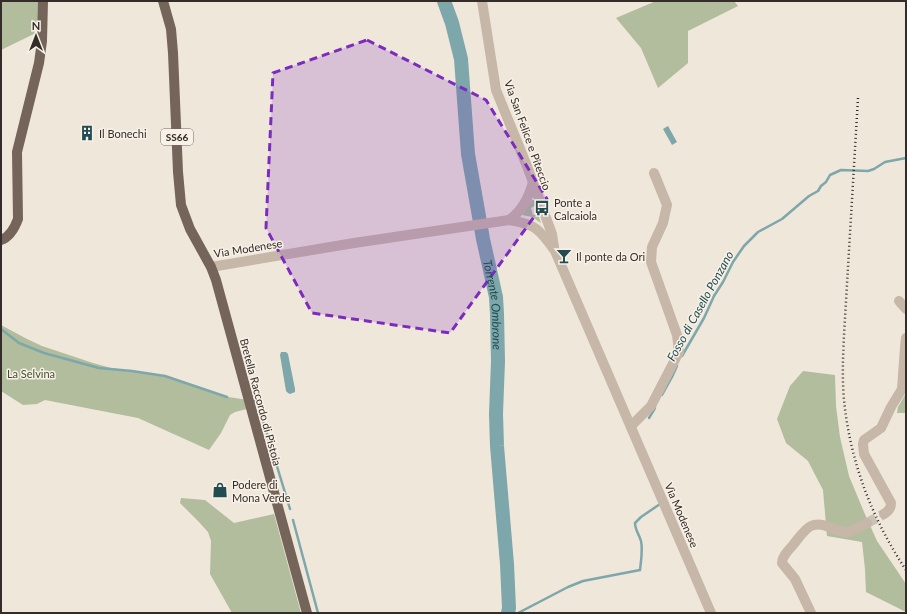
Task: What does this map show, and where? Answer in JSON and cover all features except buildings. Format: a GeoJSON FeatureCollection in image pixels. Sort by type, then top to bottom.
{"type":"FeatureCollection","features":[{"type":"Feature","properties":{"kind":"main road"},"geometry":{"type":"LineString","coordinates":[[1,240],[14,229],[18,219],[17,152],[39,63],[42,41],[43,1]]}},
{"type":"Feature","properties":{"kind":"main road","name":"Via Modenese"},"geometry":{"type":"LineString","coordinates":[[163,1],[171,29],[181,204],[190,229],[211,266]]}},
{"type":"Feature","properties":{"kind":"main road","name":"Bretella Raccordo di Pistoia"},"geometry":{"type":"LineString","coordinates":[[211,266],[307,613]]}},
{"type":"Feature","properties":{"kind":"street","name":"Via San Felice e Piteccio"},"geometry":{"type":"LineString","coordinates":[[482,1],[496,90],[533,182],[552,234],[555,251]]}},
{"type":"Feature","properties":{"kind":"street"},"geometry":{"type":"LineString","coordinates":[[631,426],[651,406],[679,352],[677,335],[651,262],[652,247],[663,223],[668,205],[654,173]]}},
{"type":"Feature","properties":{"kind":"street"},"geometry":{"type":"LineString","coordinates":[[504,220],[518,213],[529,195],[533,182]]}},
{"type":"Feature","properties":{"kind":"street","name":"Via Modenese"},"geometry":{"type":"LineString","coordinates":[[211,266],[504,220]]}},
{"type":"Feature","properties":{"kind":"street"},"geometry":{"type":"LineString","coordinates":[[504,220],[524,223],[536,228],[543,234],[555,251]]}},
{"type":"Feature","properties":{"kind":"street","name":"Via Modenese"},"geometry":{"type":"LineString","coordinates":[[555,251],[711,613]]}},
{"type":"Feature","properties":{"kind":"street"},"geometry":{"type":"LineString","coordinates":[[899,301],[906,309]]}},
{"type":"Feature","properties":{"kind":"street"},"geometry":{"type":"LineString","coordinates":[[884,514],[889,510],[891,503],[864,454],[863,444],[864,440],[881,428],[902,389],[906,338]]}},
{"type":"Feature","properties":{"kind":"street"},"geometry":{"type":"LineString","coordinates":[[811,613],[796,579],[782,563],[783,558],[810,526],[824,524],[838,531],[846,532],[867,523]]}},
{"type":"Feature","properties":{"kind":"highlighted area"},"geometry":{"type":"Polygon","coordinates":[[[367,40],[486,100],[547,199],[450,333],[312,313],[266,228],[273,73],[367,40]]]}},
{"type":"Feature","properties":{"kind":"green space"},"geometry":{"type":"Polygon","coordinates":[[[1,1],[43,1],[42,30],[1,50],[1,1]]]}},
{"type":"Feature","properties":{"kind":"green space"},"geometry":{"type":"Polygon","coordinates":[[[656,1],[734,1],[738,6],[688,31],[688,63],[658,88],[641,48],[616,18],[656,1]]]}},
{"type":"Feature","properties":{"kind":"green space"},"geometry":{"type":"Polygon","coordinates":[[[532,200],[534,200],[536,205],[531,208],[533,215],[538,214],[541,223],[532,217],[522,215],[532,200]]]}},
{"type":"Feature","properties":{"kind":"green space","name":"La Selvina"},"geometry":{"type":"Polygon","coordinates":[[[1,325],[42,346],[93,363],[111,368],[161,375],[222,396],[248,400],[251,408],[235,412],[230,415],[221,433],[209,450],[138,418],[45,400],[37,404],[23,405],[1,391],[1,325]]]}},
{"type":"Feature","properties":{"kind":"green space"},"geometry":{"type":"Polygon","coordinates":[[[803,371],[835,375],[836,406],[840,437],[849,476],[877,541],[906,584],[906,612],[866,592],[862,542],[827,536],[823,490],[808,461],[786,443],[777,419],[790,386],[803,371]]]}},
{"type":"Feature","properties":{"kind":"green space"},"geometry":{"type":"Polygon","coordinates":[[[906,393],[906,413],[897,413],[898,407],[906,393]]]}},
{"type":"Feature","properties":{"kind":"green space"},"geometry":{"type":"Polygon","coordinates":[[[181,498],[205,500],[234,523],[274,514],[301,613],[232,613],[210,574],[211,541],[208,532],[180,503],[181,498]]]}},
{"type":"Feature","properties":{"kind":"water"},"geometry":{"type":"Polygon","coordinates":[[[668,126],[677,142],[672,145],[663,129],[668,126]]]}},
{"type":"Feature","properties":{"kind":"water"},"geometry":{"type":"Polygon","coordinates":[[[281,352],[286,352],[288,354],[295,389],[295,392],[290,394],[286,391],[280,355],[281,352]]]}},
{"type":"Feature","properties":{"kind":"waterway","name":"Torrente Ombrone"},"geometry":{"type":"LineString","coordinates":[[444,1],[452,23],[461,59],[468,154],[483,239],[496,297],[498,361],[496,414],[497,446],[507,564],[508,613]]}},
{"type":"Feature","properties":{"kind":"waterway","name":"Torrente Ombrone"},"geometry":{"type":"LineString","coordinates":[[445,5],[451,1]]}},
{"type":"Feature","properties":{"kind":"waterway","name":"Fosso di Casello Ponzano"},"geometry":{"type":"LineString","coordinates":[[682,356],[704,318],[714,296],[733,262],[744,246],[758,232],[782,219],[809,196],[818,191],[830,175],[841,170],[868,171],[885,162],[906,158]]}},
{"type":"Feature","properties":{"kind":"waterway"},"geometry":{"type":"LineString","coordinates":[[1,329],[19,343],[44,353],[99,368],[165,376],[227,397]]}},
{"type":"Feature","properties":{"kind":"waterway","name":"Fosso di Casello Ponzano"},"geometry":{"type":"LineString","coordinates":[[662,395],[677,366]]}},
{"type":"Feature","properties":{"kind":"waterway"},"geometry":{"type":"LineString","coordinates":[[254,401],[258,404],[290,509]]}},
{"type":"Feature","properties":{"kind":"waterway","name":"Fosso di Casello Ponzano"},"geometry":{"type":"LineString","coordinates":[[649,418],[655,408]]}},
{"type":"Feature","properties":{"kind":"waterway","name":"Fosso di Casello Ponzano"},"geometry":{"type":"LineString","coordinates":[[518,613],[568,587],[583,581],[640,570],[642,544],[635,523],[660,504]]}},
{"type":"Feature","properties":{"kind":"waterway"},"geometry":{"type":"LineString","coordinates":[[293,520],[318,613]]}},
{"type":"Feature","properties":{"kind":"tunnel"},"geometry":{"type":"LineString","coordinates":[[867,523],[884,514]]}},
{"type":"Feature","properties":{"kind":"railway"},"geometry":{"type":"LineString","coordinates":[[858,98],[844,335],[844,400],[851,445],[864,489],[883,530],[906,570]]}},
{"type":"Feature","properties":{"kind":"place","name":"Il Bonechi"},"geometry":{"type":"Point","coordinates":[87,133]}},
{"type":"Feature","properties":{"kind":"place","name":"Ponte a Calcaiola"},"geometry":{"type":"Point","coordinates":[542,208]}},
{"type":"Feature","properties":{"kind":"place","name":"Il ponte da Ori"},"geometry":{"type":"Point","coordinates":[564,256]}},
{"type":"Feature","properties":{"kind":"place","name":"Podere di Mona Verde"},"geometry":{"type":"Point","coordinates":[220,490]}}]}
